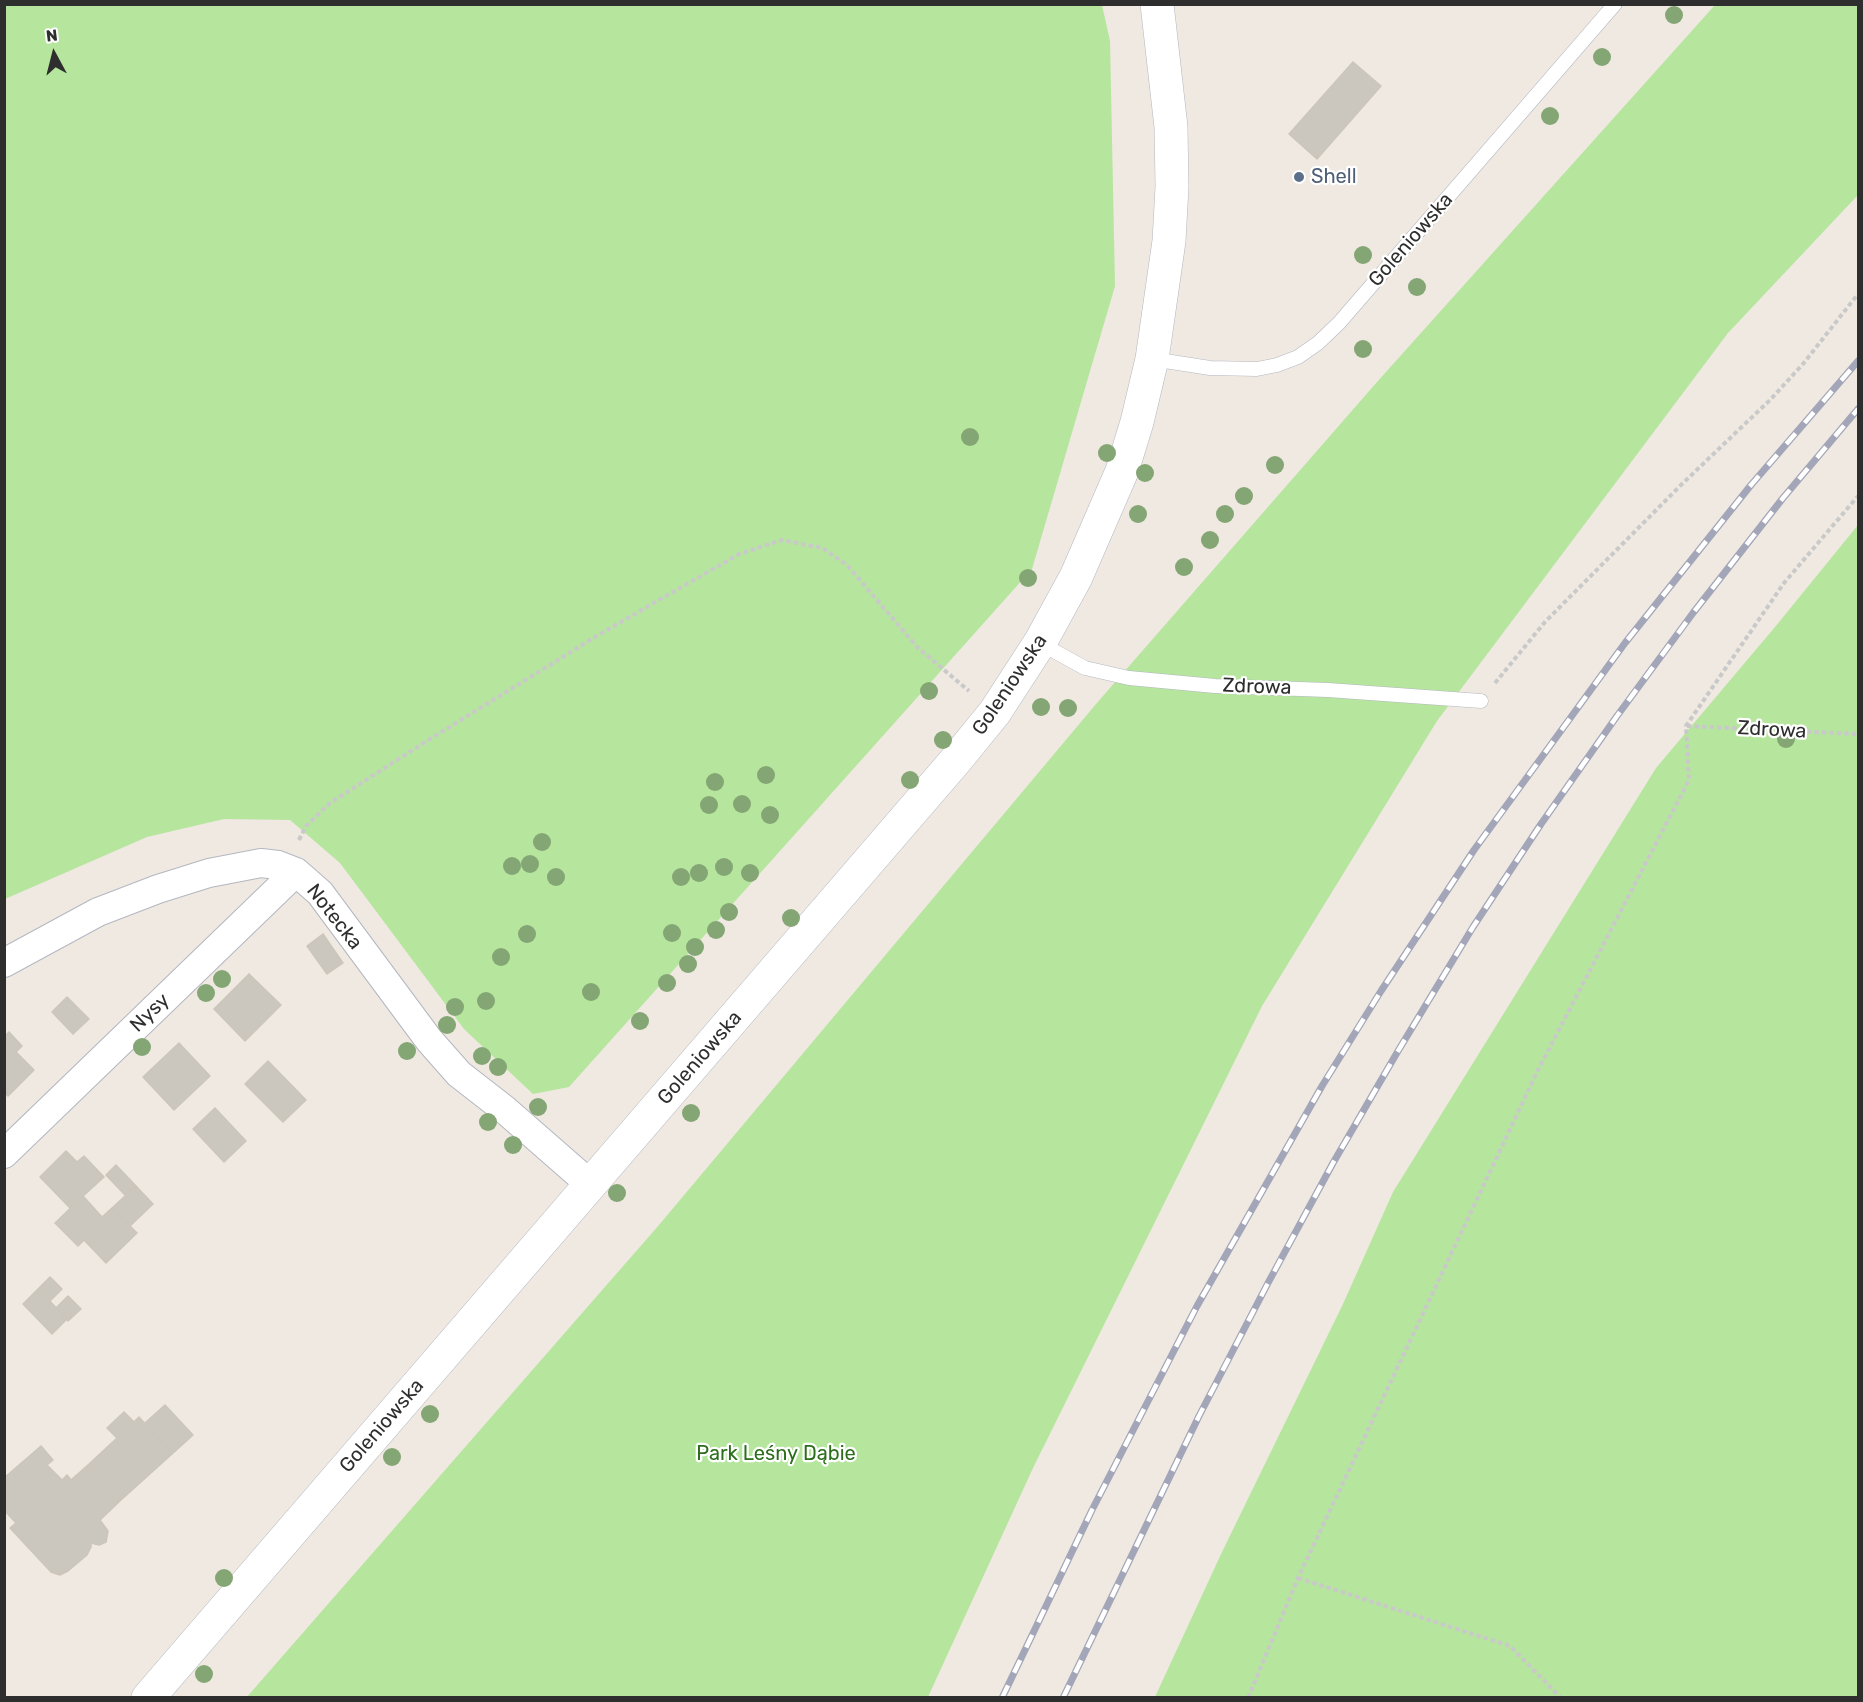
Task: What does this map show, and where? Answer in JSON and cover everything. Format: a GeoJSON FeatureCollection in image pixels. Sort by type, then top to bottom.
{"type":"FeatureCollection","features":[{"type":"Feature","properties":{"kind":"street","name":"Goleniowska"},"geometry":{"type":"LineString","coordinates":[[148,1698],[913,811],[995,712],[1041,641],[1076,577],[1122,471],[1137,422],[1152,358],[1169,241],[1172,188],[1171,127],[1157,4]]}},
{"type":"Feature","properties":{"kind":"street","name":"Notecka"},"geometry":{"type":"LineString","coordinates":[[4,963],[98,912],[168,886],[209,873],[261,863],[278,865],[296,872],[320,893],[429,1040],[459,1074],[504,1109],[591,1185]]}},
{"type":"Feature","properties":{"kind":"street","name":"Nysy"},"geometry":{"type":"LineString","coordinates":[[4,1154],[296,872]]}},
{"type":"Feature","properties":{"kind":"lane","name":"Goleniowska"},"geometry":{"type":"LineString","coordinates":[[1152,358],[1210,368],[1257,369],[1298,357],[1318,344],[1339,323],[1615,4]]}},
{"type":"Feature","properties":{"kind":"lane","name":"Zdrowa"},"geometry":{"type":"LineString","coordinates":[[1041,641],[1085,668],[1129,678],[1215,686],[1328,690],[1481,701]]}},
{"type":"Feature","properties":{"kind":"path"},"geometry":{"type":"LineString","coordinates":[[1481,701],[1511,661],[1545,622],[1682,484],[1770,400],[1858,294]]}},
{"type":"Feature","properties":{"kind":"path"},"geometry":{"type":"LineString","coordinates":[[1248,1698],[1298,1578],[1538,1071],[1689,780],[1686,726],[1784,583],[1858,496]]}},
{"type":"Feature","properties":{"kind":"path"},"geometry":{"type":"LineString","coordinates":[[296,872],[294,853],[306,826],[330,803],[595,637],[739,554],[782,540],[822,548],[847,565],[918,648],[995,712]]}},
{"type":"Feature","properties":{"kind":"path","name":"Zdrowa"},"geometry":{"type":"LineString","coordinates":[[1686,726],[1858,734]]}},
{"type":"Feature","properties":{"kind":"path"},"geometry":{"type":"LineString","coordinates":[[1298,1578],[1510,1646],[1561,1698]]}},
{"type":"Feature","properties":{"kind":"green space"},"geometry":{"type":"Polygon","coordinates":[[[5,4],[1102,5],[1110,41],[1115,286],[1032,569],[569,1087],[533,1094],[464,1029],[340,863],[290,820],[224,819],[147,837],[5,899],[5,4]]]}},
{"type":"Feature","properties":{"kind":"green space","name":"Park Leśny Dąbie"},"geometry":{"type":"Polygon","coordinates":[[[1715,5],[1858,5],[1858,195],[1728,333],[1437,721],[1262,1006],[1033,1468],[928,1697],[246,1698],[659,1225],[1096,704],[1377,382],[1715,5]]]}},
{"type":"Feature","properties":{"kind":"green space"},"geometry":{"type":"Polygon","coordinates":[[[1858,525],[1858,1697],[1155,1697],[1222,1552],[1343,1304],[1393,1192],[1656,768],[1858,525]]]}},
{"type":"Feature","properties":{"kind":"building"},"geometry":{"type":"Polygon","coordinates":[[[1353,62],[1381,86],[1317,159],[1289,134],[1353,62]]]}},
{"type":"Feature","properties":{"kind":"building"},"geometry":{"type":"Polygon","coordinates":[[[323,934],[343,963],[327,974],[307,946],[323,934]]]}},
{"type":"Feature","properties":{"kind":"building"},"geometry":{"type":"Polygon","coordinates":[[[249,974],[281,1005],[245,1041],[214,1009],[249,974]]]}},
{"type":"Feature","properties":{"kind":"building"},"geometry":{"type":"Polygon","coordinates":[[[67,997],[89,1019],[73,1034],[52,1012],[67,997]]]}},
{"type":"Feature","properties":{"kind":"building"},"geometry":{"type":"Polygon","coordinates":[[[9,1032],[22,1046],[16,1052],[34,1070],[8,1096],[4,1092],[4,1037],[9,1032]]]}},
{"type":"Feature","properties":{"kind":"building"},"geometry":{"type":"Polygon","coordinates":[[[179,1043],[210,1076],[174,1110],[143,1077],[179,1043]]]}},
{"type":"Feature","properties":{"kind":"building"},"geometry":{"type":"Polygon","coordinates":[[[268,1061],[306,1100],[283,1122],[245,1084],[268,1061]]]}},
{"type":"Feature","properties":{"kind":"building"},"geometry":{"type":"Polygon","coordinates":[[[215,1108],[246,1141],[224,1162],[193,1129],[215,1108]]]}},
{"type":"Feature","properties":{"kind":"building"},"geometry":{"type":"Polygon","coordinates":[[[66,1151],[77,1162],[84,1156],[104,1177],[70,1208],[40,1177],[66,1151]]]}},
{"type":"Feature","properties":{"kind":"building"},"geometry":{"type":"Polygon","coordinates":[[[116,1165],[136,1186],[125,1195],[106,1175],[116,1165]]]}},
{"type":"Feature","properties":{"kind":"building"},"geometry":{"type":"Polygon","coordinates":[[[136,1186],[153,1204],[130,1226],[112,1208],[136,1186]]]}},
{"type":"Feature","properties":{"kind":"building"},"geometry":{"type":"Polygon","coordinates":[[[83,1196],[102,1217],[112,1208],[137,1233],[106,1263],[84,1240],[78,1246],[55,1223],[83,1196]]]}},
{"type":"Feature","properties":{"kind":"building"},"geometry":{"type":"Polygon","coordinates":[[[50,1277],[62,1289],[50,1301],[38,1289],[50,1277]]]}},
{"type":"Feature","properties":{"kind":"building"},"geometry":{"type":"Polygon","coordinates":[[[38,1289],[67,1319],[52,1334],[23,1304],[38,1289]]]}},
{"type":"Feature","properties":{"kind":"building"},"geometry":{"type":"Polygon","coordinates":[[[68,1296],[81,1309],[68,1321],[56,1308],[68,1296]]]}},
{"type":"Feature","properties":{"kind":"building"},"geometry":{"type":"Polygon","coordinates":[[[165,1405],[193,1435],[172,1454],[145,1423],[165,1405]]]}},
{"type":"Feature","properties":{"kind":"building"},"geometry":{"type":"Polygon","coordinates":[[[124,1412],[134,1422],[139,1417],[172,1454],[121,1500],[88,1465],[117,1438],[107,1428],[124,1412]]]}},
{"type":"Feature","properties":{"kind":"building"},"geometry":{"type":"Polygon","coordinates":[[[41,1446],[53,1460],[47,1465],[62,1480],[67,1475],[71,1480],[88,1465],[121,1500],[100,1520],[108,1531],[106,1542],[99,1545],[91,1543],[87,1555],[60,1575],[51,1572],[10,1528],[16,1523],[4,1510],[4,1478],[41,1446]]]}},
{"type":"Feature","properties":{"kind":"railway"},"geometry":{"type":"LineString","coordinates":[[1002,1698],[1092,1510],[1197,1306],[1322,1086],[1381,991],[1474,850],[1625,643],[1751,485],[1858,361]]}},
{"type":"Feature","properties":{"kind":"railway"},"geometry":{"type":"LineString","coordinates":[[1063,1698],[1199,1416],[1268,1283],[1333,1163],[1473,927],[1541,824],[1693,613],[1783,498],[1858,409]]}},
{"type":"Feature","properties":{"kind":"place","name":"Shell"},"geometry":{"type":"Point","coordinates":[1299,177]}}]}
